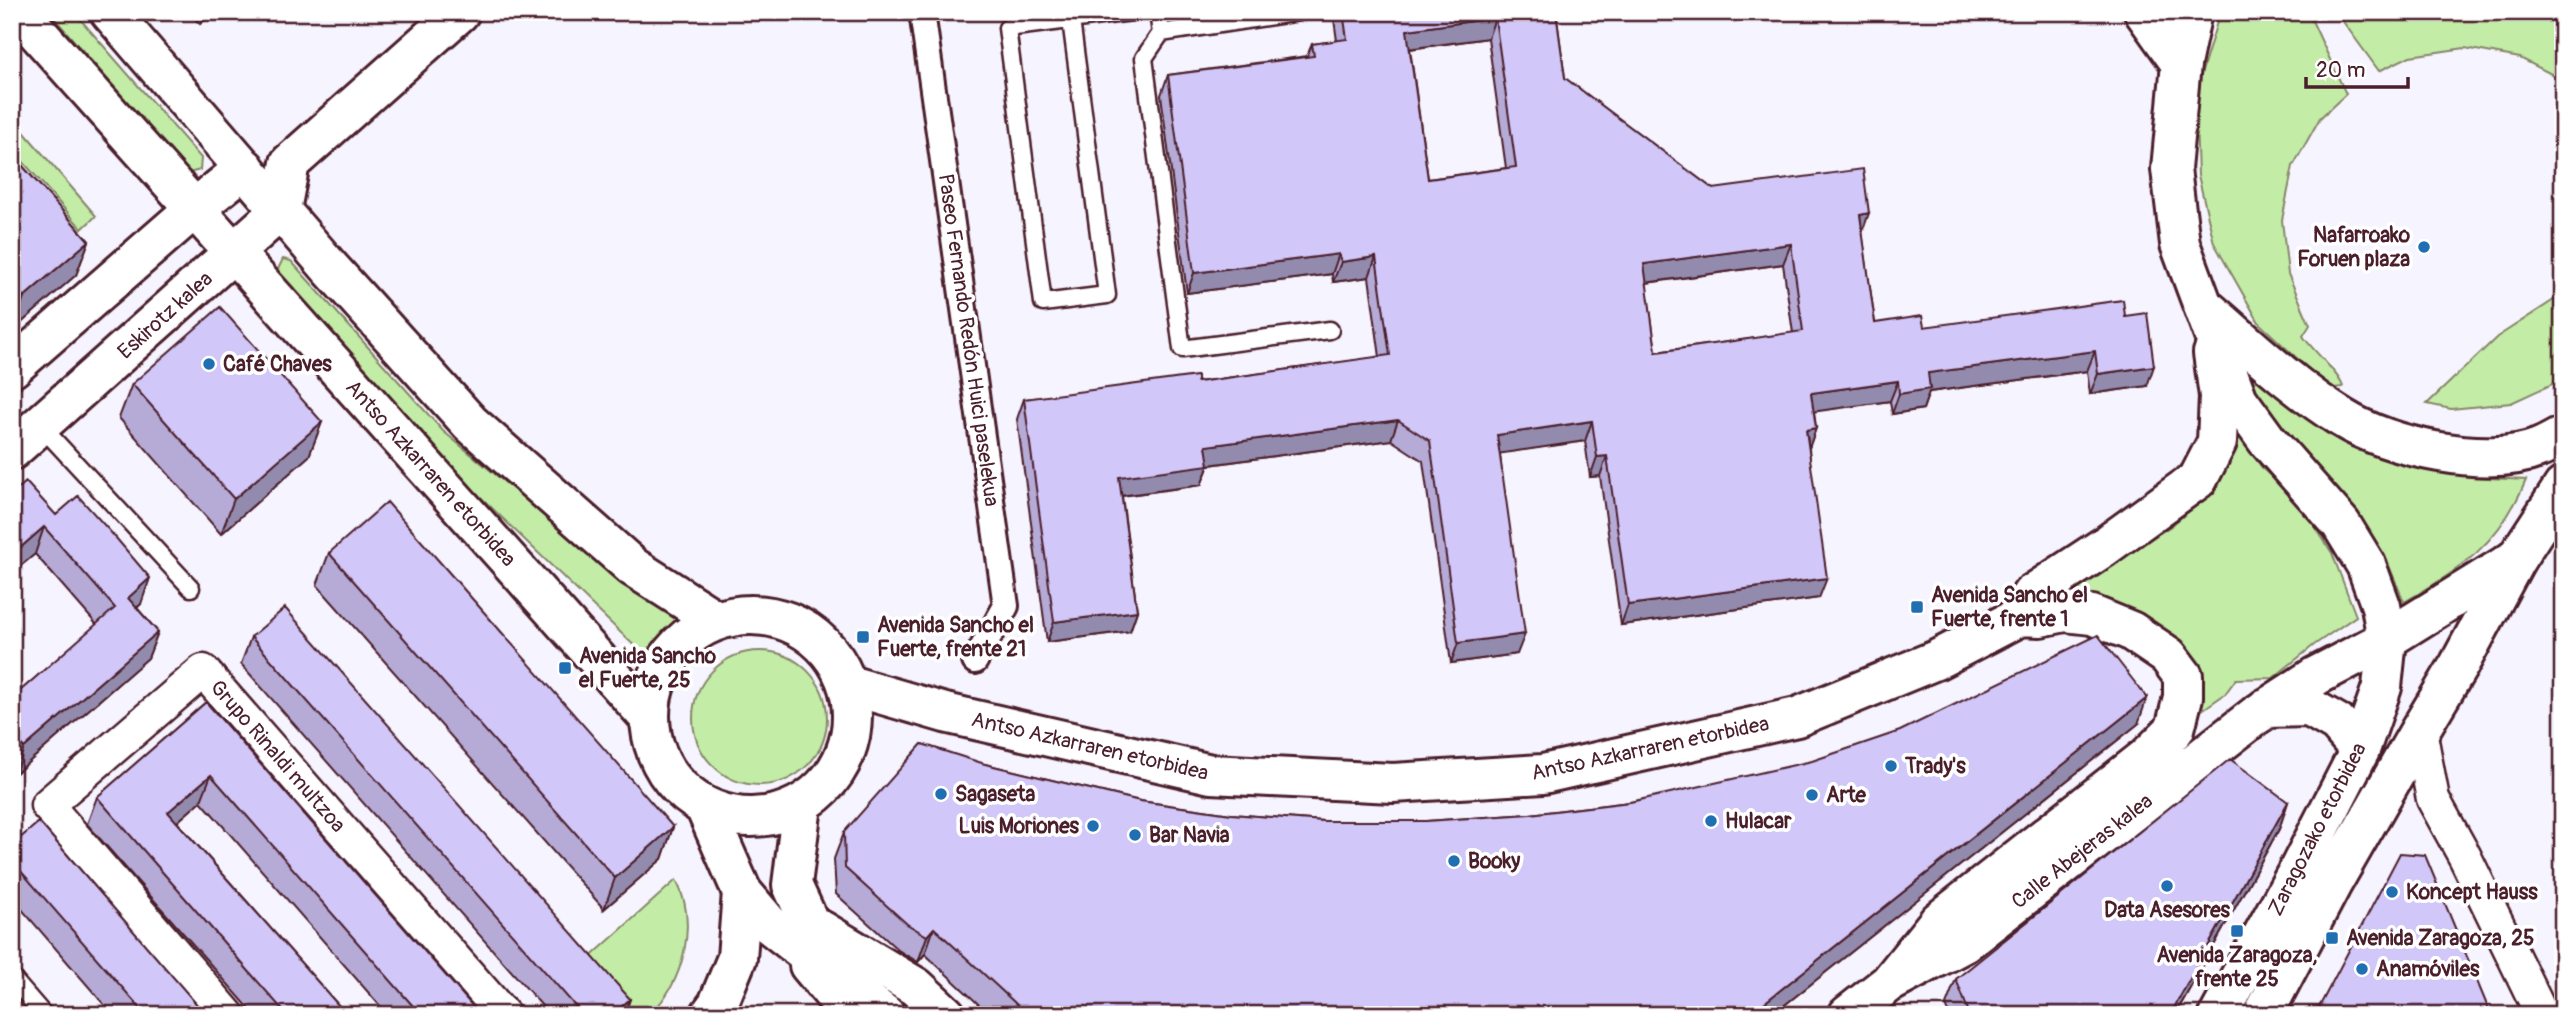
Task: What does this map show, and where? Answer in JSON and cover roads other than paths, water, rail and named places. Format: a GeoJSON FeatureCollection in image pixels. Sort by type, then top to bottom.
{"type":"FeatureCollection","features":[{"type":"Feature","properties":{"kind":"main road","name":"Antso Azkarraren etorbidea"},"geometry":{"type":"LineString","coordinates":[[19,12],[648,715]]}},
{"type":"Feature","properties":{"kind":"main road"},"geometry":{"type":"LineString","coordinates":[[110,12],[470,423],[633,567],[716,620]]}},
{"type":"Feature","properties":{"kind":"main road"},"geometry":{"type":"LineString","coordinates":[[12,369],[194,209],[245,168],[290,163],[460,12]]}},
{"type":"Feature","properties":{"kind":"main road"},"geometry":{"type":"LineString","coordinates":[[2144,12],[2181,64]]}},
{"type":"Feature","properties":{"kind":"main road"},"geometry":{"type":"LineString","coordinates":[[2192,12],[2181,64],[2171,169],[2180,244],[2206,309],[2293,382],[2343,419],[2393,441],[2429,451],[2502,455],[2537,449],[2563,436]]}},
{"type":"Feature","properties":{"kind":"main road"},"geometry":{"type":"LineString","coordinates":[[281,210],[290,163]]}},
{"type":"Feature","properties":{"kind":"main road","name":"Eskirotz kalea"},"geometry":{"type":"LineString","coordinates":[[26,438],[281,210]]}},
{"type":"Feature","properties":{"kind":"main road","name":"Antso Azkarraren etorbidea"},"geometry":{"type":"LineString","coordinates":[[2021,616],[2031,595],[2104,547],[2198,479],[2217,442],[2219,396],[2206,309]]}},
{"type":"Feature","properties":{"kind":"main road","name":"Zaragozako etorbidea"},"geometry":{"type":"LineString","coordinates":[[2206,309],[2238,400],[2267,440],[2341,524],[2366,565],[2381,606],[2387,639],[2382,687],[2360,750],[2219,1015]]}},
{"type":"Feature","properties":{"kind":"main road","name":"Zaragozako etorbidea"},"geometry":{"type":"LineString","coordinates":[[2263,1015],[2333,882],[2459,665],[2516,559],[2563,487]]}},
{"type":"Feature","properties":{"kind":"main road","name":"Calle Abejeras kalea"},"geometry":{"type":"LineString","coordinates":[[1848,1015],[1889,983],[1964,943],[2266,708],[2316,676],[2387,639],[2516,559]]}},
{"type":"Feature","properties":{"kind":"main road","name":"Antso Azkarraren etorbidea"},"geometry":{"type":"LineString","coordinates":[[849,685],[945,713],[1211,774],[1394,783],[1544,774],[1797,717],[1937,660],[2021,616],[2040,617],[2065,612],[2092,615],[2130,631],[2168,656]]}},
{"type":"Feature","properties":{"kind":"main road"},"geometry":{"type":"LineString","coordinates":[[766,615],[813,635],[833,654],[849,685],[852,737],[835,776],[802,805],[758,818],[739,817],[705,807],[688,795],[664,769],[655,748],[648,715],[655,683],[672,652],[686,638],[716,620],[766,615]]}},
{"type":"Feature","properties":{"kind":"main road","name":"Calle Abejeras kalea"},"geometry":{"type":"LineString","coordinates":[[1889,983],[1939,921],[2147,757],[2175,729],[2183,697],[2183,676],[2168,656]]}},
{"type":"Feature","properties":{"kind":"main road"},"geometry":{"type":"LineString","coordinates":[[2266,708],[2309,707],[2337,723],[2360,750]]}},
{"type":"Feature","properties":{"kind":"main road"},"geometry":{"type":"LineString","coordinates":[[802,805],[793,885],[800,933],[847,1014]]}},
{"type":"Feature","properties":{"kind":"main road"},"geometry":{"type":"LineString","coordinates":[[705,807],[742,892],[769,924],[800,933],[916,987],[946,1015]]}},
{"type":"Feature","properties":{"kind":"main road"},"geometry":{"type":"LineString","coordinates":[[710,1015],[718,1004],[737,958],[742,892]]}},
{"type":"Feature","properties":{"kind":"main road"},"geometry":{"type":"LineString","coordinates":[[800,933],[885,1015]]}},
{"type":"Feature","properties":{"kind":"main road"},"geometry":{"type":"LineString","coordinates":[[800,933],[909,1015]]}},
{"type":"Feature","properties":{"kind":"street","name":"Paseo Fernando Redón Huici paselekua"},"geometry":{"type":"LineString","coordinates":[[922,12],[1006,606],[975,661]]}},
{"type":"Feature","properties":{"kind":"street","name":"Grupo Rinaldi multzoa"},"geometry":{"type":"LineString","coordinates":[[228,1015],[47,805],[203,671],[504,1015]]}},
{"type":"Feature","properties":{"kind":"street"},"geometry":{"type":"LineString","coordinates":[[2420,730],[2433,799],[2465,857],[2542,1015]]}},
{"type":"Feature","properties":{"kind":"lane"},"geometry":{"type":"LineString","coordinates":[[1071,20],[1107,295],[1043,303],[1007,28],[1132,12]]}},
{"type":"Feature","properties":{"kind":"lane"},"geometry":{"type":"LineString","coordinates":[[1158,12],[1161,33],[1144,58],[1182,349],[1330,330]]}},
{"type":"Feature","properties":{"kind":"lane"},"geometry":{"type":"LineString","coordinates":[[1161,33],[1299,12]]}},
{"type":"Feature","properties":{"kind":"lane"},"geometry":{"type":"LineString","coordinates":[[26,438],[191,588]]}},
{"type":"Feature","properties":{"kind":"lane"},"geometry":{"type":"LineString","coordinates":[[12,978],[44,1015]]}},
{"type":"Feature","properties":{"kind":"place","name":"Nafarroako Foruen plaza"},"geometry":{"type":"Point","coordinates":[2424,247]}},
{"type":"Feature","properties":{"kind":"place","name":"Café Chaves"},"geometry":{"type":"Point","coordinates":[209,364]}},
{"type":"Feature","properties":{"kind":"place","name":"Avenida Sancho el Fuerte, frente 1"},"geometry":{"type":"Point","coordinates":[1917,607]}},
{"type":"Feature","properties":{"kind":"place","name":"Avenida Sancho el Fuerte, frente 21"},"geometry":{"type":"Point","coordinates":[863,637]}},
{"type":"Feature","properties":{"kind":"place","name":"Avenida Sancho el Fuerte, 25"},"geometry":{"type":"Point","coordinates":[565,668]}},
{"type":"Feature","properties":{"kind":"place","name":"Trady's"},"geometry":{"type":"Point","coordinates":[1891,766]}},
{"type":"Feature","properties":{"kind":"place","name":"Sagaseta"},"geometry":{"type":"Point","coordinates":[941,794]}},
{"type":"Feature","properties":{"kind":"place","name":"Arte"},"geometry":{"type":"Point","coordinates":[1812,795]}},
{"type":"Feature","properties":{"kind":"place","name":"Hulacar"},"geometry":{"type":"Point","coordinates":[1711,821]}},
{"type":"Feature","properties":{"kind":"place","name":"Luis Moriones"},"geometry":{"type":"Point","coordinates":[1093,826]}},
{"type":"Feature","properties":{"kind":"place","name":"Bar Navia"},"geometry":{"type":"Point","coordinates":[1135,835]}},
{"type":"Feature","properties":{"kind":"place","name":"Booky"},"geometry":{"type":"Point","coordinates":[1454,861]}},
{"type":"Feature","properties":{"kind":"place","name":"Data Asesores"},"geometry":{"type":"Point","coordinates":[2167,886]}},
{"type":"Feature","properties":{"kind":"place","name":"Koncept Hauss"},"geometry":{"type":"Point","coordinates":[2392,892]}},
{"type":"Feature","properties":{"kind":"place","name":"Avenida Zaragoza, frente 25"},"geometry":{"type":"Point","coordinates":[2237,931]}},
{"type":"Feature","properties":{"kind":"place","name":"Avenida Zaragoza, 25"},"geometry":{"type":"Point","coordinates":[2332,938]}},
{"type":"Feature","properties":{"kind":"place","name":"Anamóviles"},"geometry":{"type":"Point","coordinates":[2362,969]}}]}
